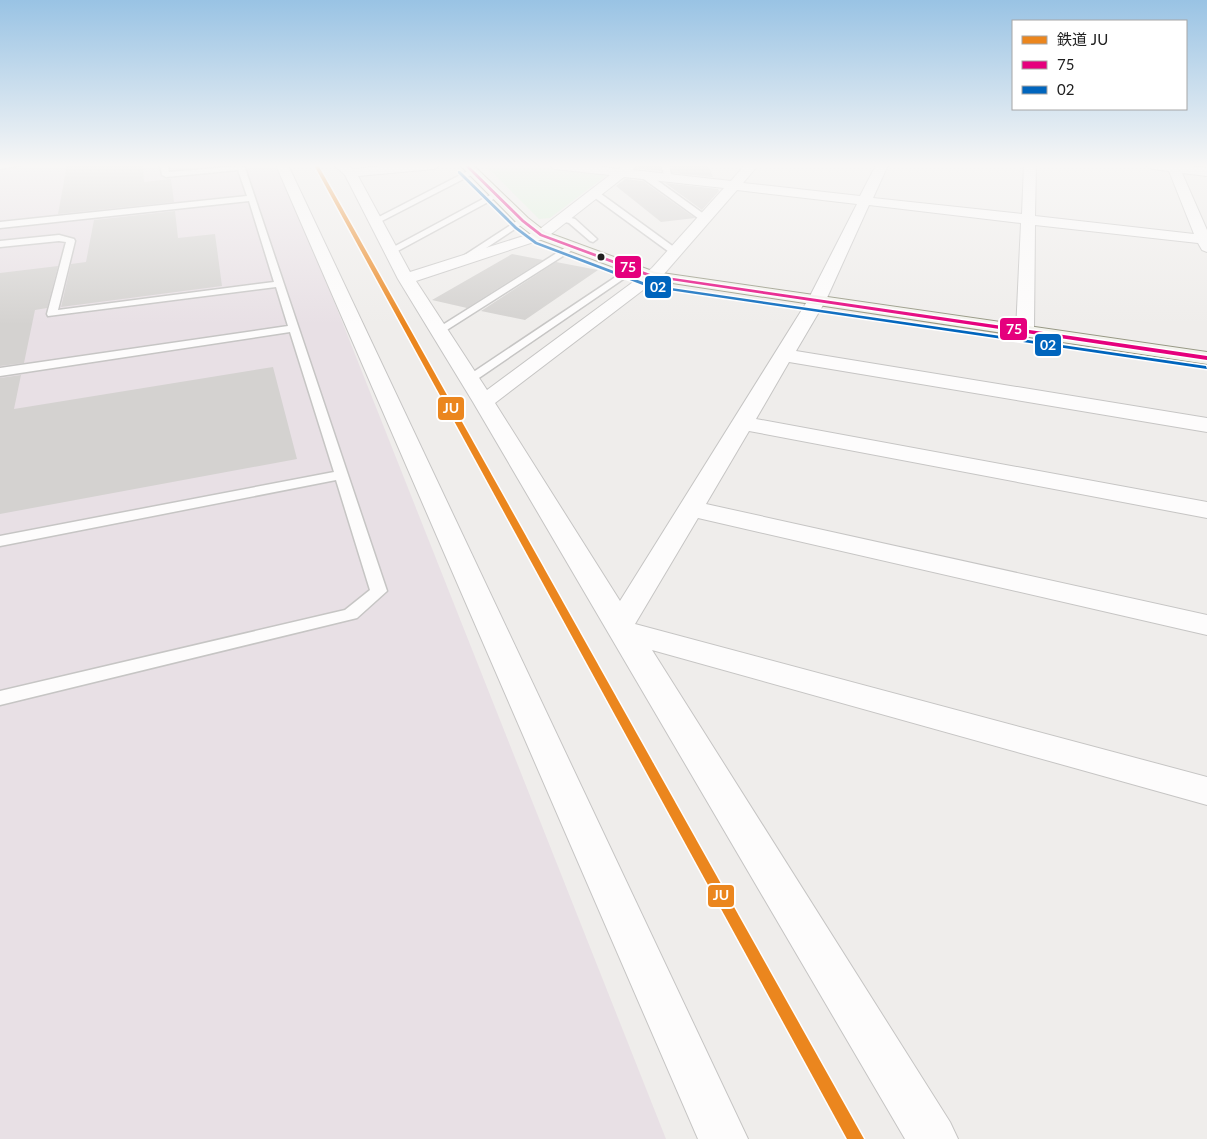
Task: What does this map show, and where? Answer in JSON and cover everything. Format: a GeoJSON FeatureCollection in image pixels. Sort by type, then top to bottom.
{"type":"FeatureCollection","features":[{"type":"Feature","properties":{"kind":"street"},"geometry":{"type":"LineString","coordinates":[[306,218],[723,1139]]}},
{"type":"Feature","properties":{"kind":"street"},"geometry":{"type":"LineString","coordinates":[[373,218],[406,280],[484,402],[622,632],[933,1139]]}},
{"type":"Feature","properties":{"kind":"street"},"geometry":{"type":"LineString","coordinates":[[520,218],[541,235],[652,276],[1207,358]]}},
{"type":"Feature","properties":{"kind":"street"},"geometry":{"type":"LineString","coordinates":[[406,280],[541,235],[561,218]]}},
{"type":"Feature","properties":{"kind":"street"},"geometry":{"type":"LineString","coordinates":[[622,632],[620,625],[817,300],[856,218]]}},
{"type":"Feature","properties":{"kind":"street"},"geometry":{"type":"LineString","coordinates":[[1020,218],[1206,242]]}},
{"type":"Feature","properties":{"kind":"street"},"geometry":{"type":"LineString","coordinates":[[1196,218],[1206,242]]}},
{"type":"Feature","properties":{"kind":"street"},"geometry":{"type":"LineString","coordinates":[[484,402],[652,276],[705,219]]}},
{"type":"Feature","properties":{"kind":"street"},"geometry":{"type":"LineString","coordinates":[[1025,331],[1028,219]]}},
{"type":"Feature","properties":{"kind":"street"},"geometry":{"type":"LineString","coordinates":[[784,355],[1207,425]]}},
{"type":"Feature","properties":{"kind":"street"},"geometry":{"type":"LineString","coordinates":[[743,423],[1207,510]]}},
{"type":"Feature","properties":{"kind":"street"},"geometry":{"type":"LineString","coordinates":[[692,509],[1207,625]]}},
{"type":"Feature","properties":{"kind":"street"},"geometry":{"type":"LineString","coordinates":[[622,632],[1207,791]]}},
{"type":"Feature","properties":{"kind":"lane"},"geometry":{"type":"LineString","coordinates":[[0,225],[64,218]]}},
{"type":"Feature","properties":{"kind":"lane"},"geometry":{"type":"LineString","coordinates":[[0,698],[350,614],[379,591],[258,218]]}},
{"type":"Feature","properties":{"kind":"lane"},"geometry":{"type":"LineString","coordinates":[[375,221],[380,218]]}},
{"type":"Feature","properties":{"kind":"lane"},"geometry":{"type":"LineString","coordinates":[[390,251],[453,218]]}},
{"type":"Feature","properties":{"kind":"lane"},"geometry":{"type":"LineString","coordinates":[[562,218],[572,221],[593,239]]}},
{"type":"Feature","properties":{"kind":"lane"},"geometry":{"type":"LineString","coordinates":[[629,218],[675,252]]}},
{"type":"Feature","properties":{"kind":"lane"},"geometry":{"type":"LineString","coordinates":[[459,262],[523,221]]}},
{"type":"Feature","properties":{"kind":"lane"},"geometry":{"type":"LineString","coordinates":[[0,244],[59,238],[71,241],[52,314],[279,284]]}},
{"type":"Feature","properties":{"kind":"lane"},"geometry":{"type":"LineString","coordinates":[[438,330],[571,247]]}},
{"type":"Feature","properties":{"kind":"lane"},"geometry":{"type":"LineString","coordinates":[[469,379],[632,269]]}},
{"type":"Feature","properties":{"kind":"lane"},"geometry":{"type":"LineString","coordinates":[[0,372],[294,328]]}},
{"type":"Feature","properties":{"kind":"lane"},"geometry":{"type":"LineString","coordinates":[[0,541],[341,475]]}},
{"type":"Feature","properties":{"kind":"shaded area"},"geometry":{"type":"Polygon","coordinates":[[[0,218],[301,218],[666,1139],[0,1139],[0,218]]]}},
{"type":"Feature","properties":{"kind":"building"},"geometry":{"type":"Polygon","coordinates":[[[176,218],[178,238],[215,234],[222,286],[61,307],[71,264],[86,262],[94,220],[176,218]]]}},
{"type":"Feature","properties":{"kind":"building"},"geometry":{"type":"Polygon","coordinates":[[[656,218],[694,218],[661,222],[656,218]]]}},
{"type":"Feature","properties":{"kind":"building"},"geometry":{"type":"Polygon","coordinates":[[[512,254],[543,260],[467,308],[432,300],[512,254]]]}},
{"type":"Feature","properties":{"kind":"building"},"geometry":{"type":"Polygon","coordinates":[[[556,262],[598,270],[525,320],[481,311],[556,262]]]}},
{"type":"Feature","properties":{"kind":"building"},"geometry":{"type":"Polygon","coordinates":[[[58,266],[47,308],[35,310],[24,363],[0,366],[0,273],[58,266]]]}},
{"type":"Feature","properties":{"kind":"building"},"geometry":{"type":"Polygon","coordinates":[[[273,367],[297,459],[0,514],[0,378],[21,375],[14,409],[273,367]]]}},
{"type":"Feature","properties":{"kind":"rail line","name":"JU"},"geometry":{"type":"LineString","coordinates":[[345,218],[856,1139]]}},
{"type":"Feature","properties":{"kind":"transit line","name":"02"},"geometry":{"type":"LineString","coordinates":[[506,218],[536,243],[650,286],[1206,368]]}},
{"type":"Feature","properties":{"kind":"transit line","name":"75"},"geometry":{"type":"LineString","coordinates":[[520,218],[541,235],[652,276],[1207,358]]}}]}
